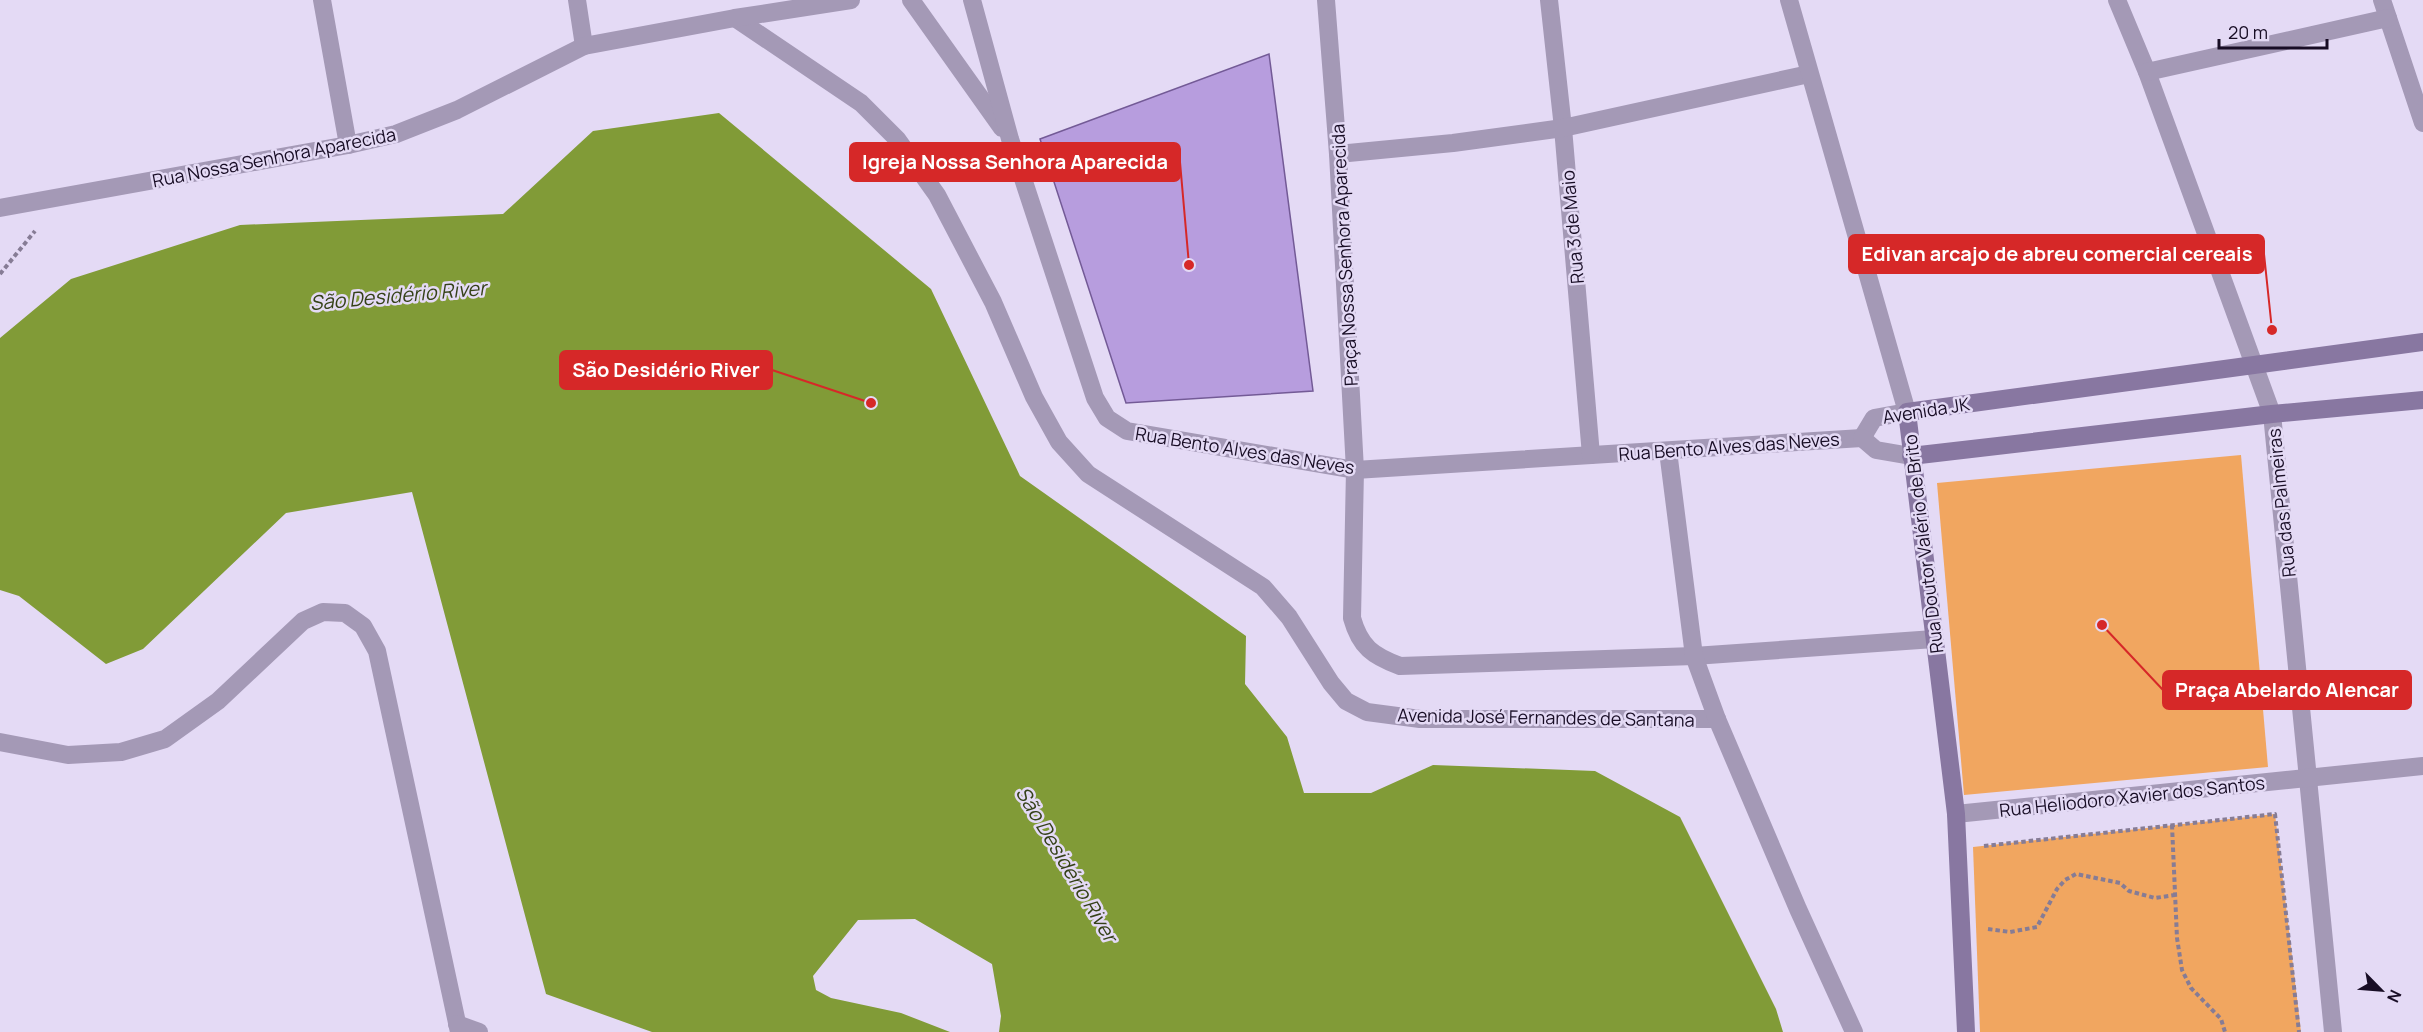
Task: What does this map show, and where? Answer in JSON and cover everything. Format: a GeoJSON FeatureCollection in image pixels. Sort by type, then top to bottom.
{"type":"FeatureCollection","features":[{"type":"Feature","properties":{"kind":"main road","name":"Avenida JK"},"geometry":{"type":"LineString","coordinates":[[1907,412],[2423,342]]}},
{"type":"Feature","properties":{"kind":"main road","name":"Avenida JK"},"geometry":{"type":"LineString","coordinates":[[1911,456],[2272,414],[2423,400]]}},
{"type":"Feature","properties":{"kind":"main road","name":"Rua Doutor Valério de Brito"},"geometry":{"type":"LineString","coordinates":[[1907,412],[1956,814],[1966,1032]]}},
{"type":"Feature","properties":{"kind":"street"},"geometry":{"type":"LineString","coordinates":[[321,0],[348,145]]}},
{"type":"Feature","properties":{"kind":"street"},"geometry":{"type":"LineString","coordinates":[[577,0],[584,46]]}},
{"type":"Feature","properties":{"kind":"street","name":"Rua Nossa Senhora Aparecida"},"geometry":{"type":"LineString","coordinates":[[0,208],[348,145],[396,134],[457,110],[584,46],[735,18],[851,0]]}},
{"type":"Feature","properties":{"kind":"street"},"geometry":{"type":"LineString","coordinates":[[911,0],[1011,139]]}},
{"type":"Feature","properties":{"kind":"street","name":"Rua Bento Alves das Neves"},"geometry":{"type":"LineString","coordinates":[[972,0],[1011,139],[1095,398],[1107,418],[1127,431],[1355,470],[1862,438]]}},
{"type":"Feature","properties":{"kind":"street","name":"Praça Nossa Senhora Aparecida"},"geometry":{"type":"LineString","coordinates":[[1316,0],[1330,39]]}},
{"type":"Feature","properties":{"kind":"street","name":"Praça Nossa Senhora Aparecida"},"geometry":{"type":"LineString","coordinates":[[1326,0],[1338,154],[1355,470],[1352,618],[1357,636],[1381,659],[1400,666],[1694,656]]}},
{"type":"Feature","properties":{"kind":"street","name":"Rua 3 de Maio"},"geometry":{"type":"LineString","coordinates":[[1549,0],[1563,128],[1591,455]]}},
{"type":"Feature","properties":{"kind":"street","name":"Rua Doutor Valério de Brito"},"geometry":{"type":"LineString","coordinates":[[1789,0],[1907,412]]}},
{"type":"Feature","properties":{"kind":"street","name":"Rua das Palmeiras"},"geometry":{"type":"LineString","coordinates":[[2117,0],[2147,72],[2272,414],[2333,1032]]}},
{"type":"Feature","properties":{"kind":"street"},"geometry":{"type":"LineString","coordinates":[[2382,0],[2423,123]]}},
{"type":"Feature","properties":{"kind":"street","name":"Avenida José Fernandes de Santana"},"geometry":{"type":"LineString","coordinates":[[735,18],[861,103],[897,139],[937,195],[993,302],[1034,397],[1059,442],[1088,474],[1263,587],[1289,617],[1331,683],[1346,701],[1367,712],[1420,719],[1717,719]]}},
{"type":"Feature","properties":{"kind":"street"},"geometry":{"type":"LineString","coordinates":[[2147,72],[2388,18]]}},
{"type":"Feature","properties":{"kind":"street"},"geometry":{"type":"LineString","coordinates":[[1338,154],[1453,143],[1563,128],[1809,74]]}},
{"type":"Feature","properties":{"kind":"street","name":"Avenida JK"},"geometry":{"type":"LineString","coordinates":[[1907,412],[1874,418],[1862,438],[1876,450],[1911,456]]}},
{"type":"Feature","properties":{"kind":"street"},"geometry":{"type":"LineString","coordinates":[[1668,451],[1694,656],[1717,719],[1854,1032]]}},
{"type":"Feature","properties":{"kind":"street"},"geometry":{"type":"LineString","coordinates":[[0,742],[68,755],[122,752],[165,739],[218,701],[303,621],[323,612],[345,613],[363,626],[377,651],[458,1028],[479,1032]]}},
{"type":"Feature","properties":{"kind":"street"},"geometry":{"type":"LineString","coordinates":[[1694,656],[1934,639]]}},
{"type":"Feature","properties":{"kind":"street","name":"Rua Heliodoro Xavier dos Santos"},"geometry":{"type":"LineString","coordinates":[[1956,814],[2423,766]]}},
{"type":"Feature","properties":{"kind":"path"},"geometry":{"type":"LineString","coordinates":[[0,274],[62,198]]}},
{"type":"Feature","properties":{"kind":"path"},"geometry":{"type":"LineString","coordinates":[[1973,847],[2276,814],[2299,1032]]}},
{"type":"Feature","properties":{"kind":"path"},"geometry":{"type":"LineString","coordinates":[[2172,825],[2177,938],[2182,970],[2191,988],[2221,1019],[2225,1032]]}},
{"type":"Feature","properties":{"kind":"path"},"geometry":{"type":"LineString","coordinates":[[1987,929],[2010,932],[2037,927],[2057,889],[2065,880],[2076,874],[2120,883],[2129,891],[2155,898],[2175,895]]}},
{"type":"Feature","properties":{"kind":"shaded area"},"geometry":{"type":"Polygon","coordinates":[[[2241,455],[2268,767],[1964,795],[1937,483],[2241,455]]]}},
{"type":"Feature","properties":{"kind":"shaded area"},"geometry":{"type":"Polygon","coordinates":[[[2275,814],[2301,1032],[1980,1032],[1973,847],[2275,814]]]}},
{"type":"Feature","properties":{"kind":"water"},"geometry":{"type":"Polygon","coordinates":[[[719,113],[931,289],[1020,476],[1246,636],[1245,684],[1287,737],[1304,793],[1371,793],[1433,765],[1595,771],[1680,817],[1776,1009],[1783,1032],[999,1032],[1001,1016],[992,964],[915,919],[858,920],[813,976],[816,990],[831,998],[901,1013],[950,1032],[652,1032],[546,994],[412,492],[286,513],[143,649],[106,664],[19,596],[0,590],[0,338],[71,279],[240,225],[503,214],[593,131],[719,113]]]}},
{"type":"Feature","properties":{"kind":"building"},"geometry":{"type":"Polygon","coordinates":[[[1269,54],[1313,391],[1126,403],[1040,139],[1269,54]]]}},
{"type":"Feature","properties":{"kind":"place","name":"Igreja Nossa Senhora Aparecida"},"geometry":{"type":"Point","coordinates":[1189,265]}},
{"type":"Feature","properties":{"kind":"place","name":"Edivan arcajo de abreu comercial cereais"},"geometry":{"type":"Point","coordinates":[2272,330]}},
{"type":"Feature","properties":{"kind":"place","name":"São Desidério River"},"geometry":{"type":"Point","coordinates":[871,403]}},
{"type":"Feature","properties":{"kind":"place","name":"Praça Abelardo Alencar"},"geometry":{"type":"Point","coordinates":[2102,625]}}]}
